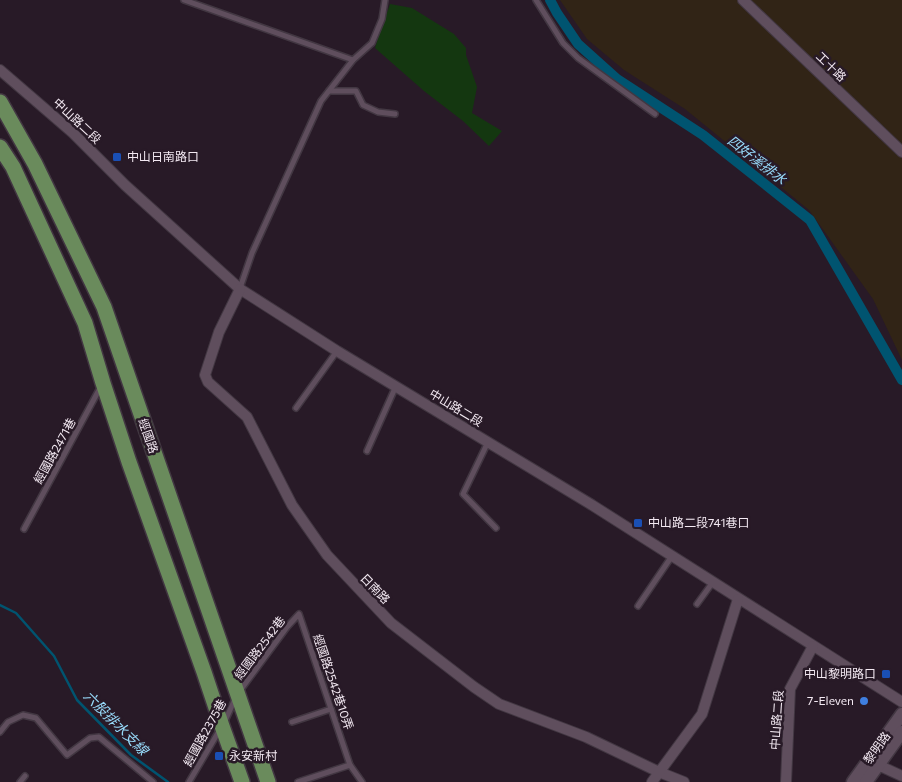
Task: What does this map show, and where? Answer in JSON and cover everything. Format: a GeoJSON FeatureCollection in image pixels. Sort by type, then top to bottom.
{"type":"FeatureCollection","features":[{"type":"Feature","properties":{"kind":"main road","name":"經國路"},"geometry":{"type":"LineString","coordinates":[[0,102],[35,164],[104,307],[268,782]]}},
{"type":"Feature","properties":{"kind":"main road"},"geometry":{"type":"LineString","coordinates":[[0,147],[13,167],[85,323],[129,462],[242,782]]}},
{"type":"Feature","properties":{"kind":"street","name":"工十路"},"geometry":{"type":"LineString","coordinates":[[743,0],[902,152]]}},
{"type":"Feature","properties":{"kind":"street","name":"中山路二段"},"geometry":{"type":"LineString","coordinates":[[0,70],[73,133],[125,185],[240,289],[337,351],[592,505],[813,646],[790,689],[786,782]]}},
{"type":"Feature","properties":{"kind":"street","name":"日南路"},"geometry":{"type":"LineString","coordinates":[[240,289],[219,332],[206,375],[208,382],[247,417],[292,505],[327,555],[391,624],[499,704],[586,737],[684,782]]}},
{"type":"Feature","properties":{"kind":"street"},"geometry":{"type":"LineString","coordinates":[[652,782],[702,714],[738,599]]}},
{"type":"Feature","properties":{"kind":"street"},"geometry":{"type":"LineString","coordinates":[[813,646],[902,702]]}},
{"type":"Feature","properties":{"kind":"street","name":"黎明路"},"geometry":{"type":"LineString","coordinates":[[853,782],[902,714]]}},
{"type":"Feature","properties":{"kind":"street","name":"黎明路"},"geometry":{"type":"LineString","coordinates":[[866,782],[902,732]]}},
{"type":"Feature","properties":{"kind":"street"},"geometry":{"type":"LineString","coordinates":[[878,765],[902,776]]}},
{"type":"Feature","properties":{"kind":"lane"},"geometry":{"type":"LineString","coordinates":[[184,0],[353,60]]}},
{"type":"Feature","properties":{"kind":"lane"},"geometry":{"type":"LineString","coordinates":[[240,289],[256,244],[321,101],[353,60],[372,42],[382,19],[385,0]]}},
{"type":"Feature","properties":{"kind":"lane"},"geometry":{"type":"LineString","coordinates":[[536,0],[563,43],[578,58],[655,114]]}},
{"type":"Feature","properties":{"kind":"lane"},"geometry":{"type":"LineString","coordinates":[[329,90],[356,92],[363,105],[378,112],[395,114]]}},
{"type":"Feature","properties":{"kind":"lane"},"geometry":{"type":"LineString","coordinates":[[296,408],[337,351]]}},
{"type":"Feature","properties":{"kind":"lane","name":"經國路2471巷"},"geometry":{"type":"LineString","coordinates":[[24,529],[103,383]]}},
{"type":"Feature","properties":{"kind":"lane"},"geometry":{"type":"LineString","coordinates":[[367,451],[396,386]]}},
{"type":"Feature","properties":{"kind":"lane"},"geometry":{"type":"LineString","coordinates":[[488,442],[463,494],[496,528]]}},
{"type":"Feature","properties":{"kind":"lane"},"geometry":{"type":"LineString","coordinates":[[638,606],[672,556]]}},
{"type":"Feature","properties":{"kind":"lane"},"geometry":{"type":"LineString","coordinates":[[697,604],[713,582]]}},
{"type":"Feature","properties":{"kind":"lane","name":"經國路2542巷"},"geometry":{"type":"LineString","coordinates":[[237,694],[287,626],[299,614]]}},
{"type":"Feature","properties":{"kind":"lane","name":"經國路2542巷10弄"},"geometry":{"type":"LineString","coordinates":[[299,614],[350,765],[362,782]]}},
{"type":"Feature","properties":{"kind":"lane","name":"經國路2375巷"},"geometry":{"type":"LineString","coordinates":[[189,782],[222,726],[237,694]]}},
{"type":"Feature","properties":{"kind":"lane"},"geometry":{"type":"LineString","coordinates":[[292,722],[331,709]]}},
{"type":"Feature","properties":{"kind":"lane"},"geometry":{"type":"LineString","coordinates":[[0,732],[8,722],[24,715],[36,718],[68,755],[90,738],[99,737],[153,782]]}},
{"type":"Feature","properties":{"kind":"lane"},"geometry":{"type":"LineString","coordinates":[[298,782],[350,765]]}},
{"type":"Feature","properties":{"kind":"lane"},"geometry":{"type":"LineString","coordinates":[[20,782],[25,776]]}},
{"type":"Feature","properties":{"kind":"shaded area"},"geometry":{"type":"Polygon","coordinates":[[[560,0],[902,0],[902,360],[873,299],[809,210],[685,109],[624,70],[587,39],[560,0]]]}},
{"type":"Feature","properties":{"kind":"green space"},"geometry":{"type":"Polygon","coordinates":[[[390,4],[412,8],[454,34],[466,48],[466,55],[477,87],[472,113],[502,131],[489,146],[463,121],[424,91],[375,48],[390,4]]]}},
{"type":"Feature","properties":{"kind":"waterway","name":"四好溪排水"},"geometry":{"type":"LineString","coordinates":[[550,0],[578,44],[617,79],[703,135],[810,220],[902,380]]}},
{"type":"Feature","properties":{"kind":"waterway","name":"六股排水支線"},"geometry":{"type":"LineString","coordinates":[[0,605],[16,613],[54,656],[77,700],[131,755],[168,782]]}},
{"type":"Feature","properties":{"kind":"place","name":"中山日南路口"},"geometry":{"type":"Point","coordinates":[117,157]}},
{"type":"Feature","properties":{"kind":"place","name":"中山路二段741巷口"},"geometry":{"type":"Point","coordinates":[638,523]}},
{"type":"Feature","properties":{"kind":"place","name":"中山黎明路口"},"geometry":{"type":"Point","coordinates":[886,674]}},
{"type":"Feature","properties":{"kind":"place","name":"7-Eleven"},"geometry":{"type":"Point","coordinates":[864,701]}},
{"type":"Feature","properties":{"kind":"place","name":"永安新村"},"geometry":{"type":"Point","coordinates":[219,756]}}]}
